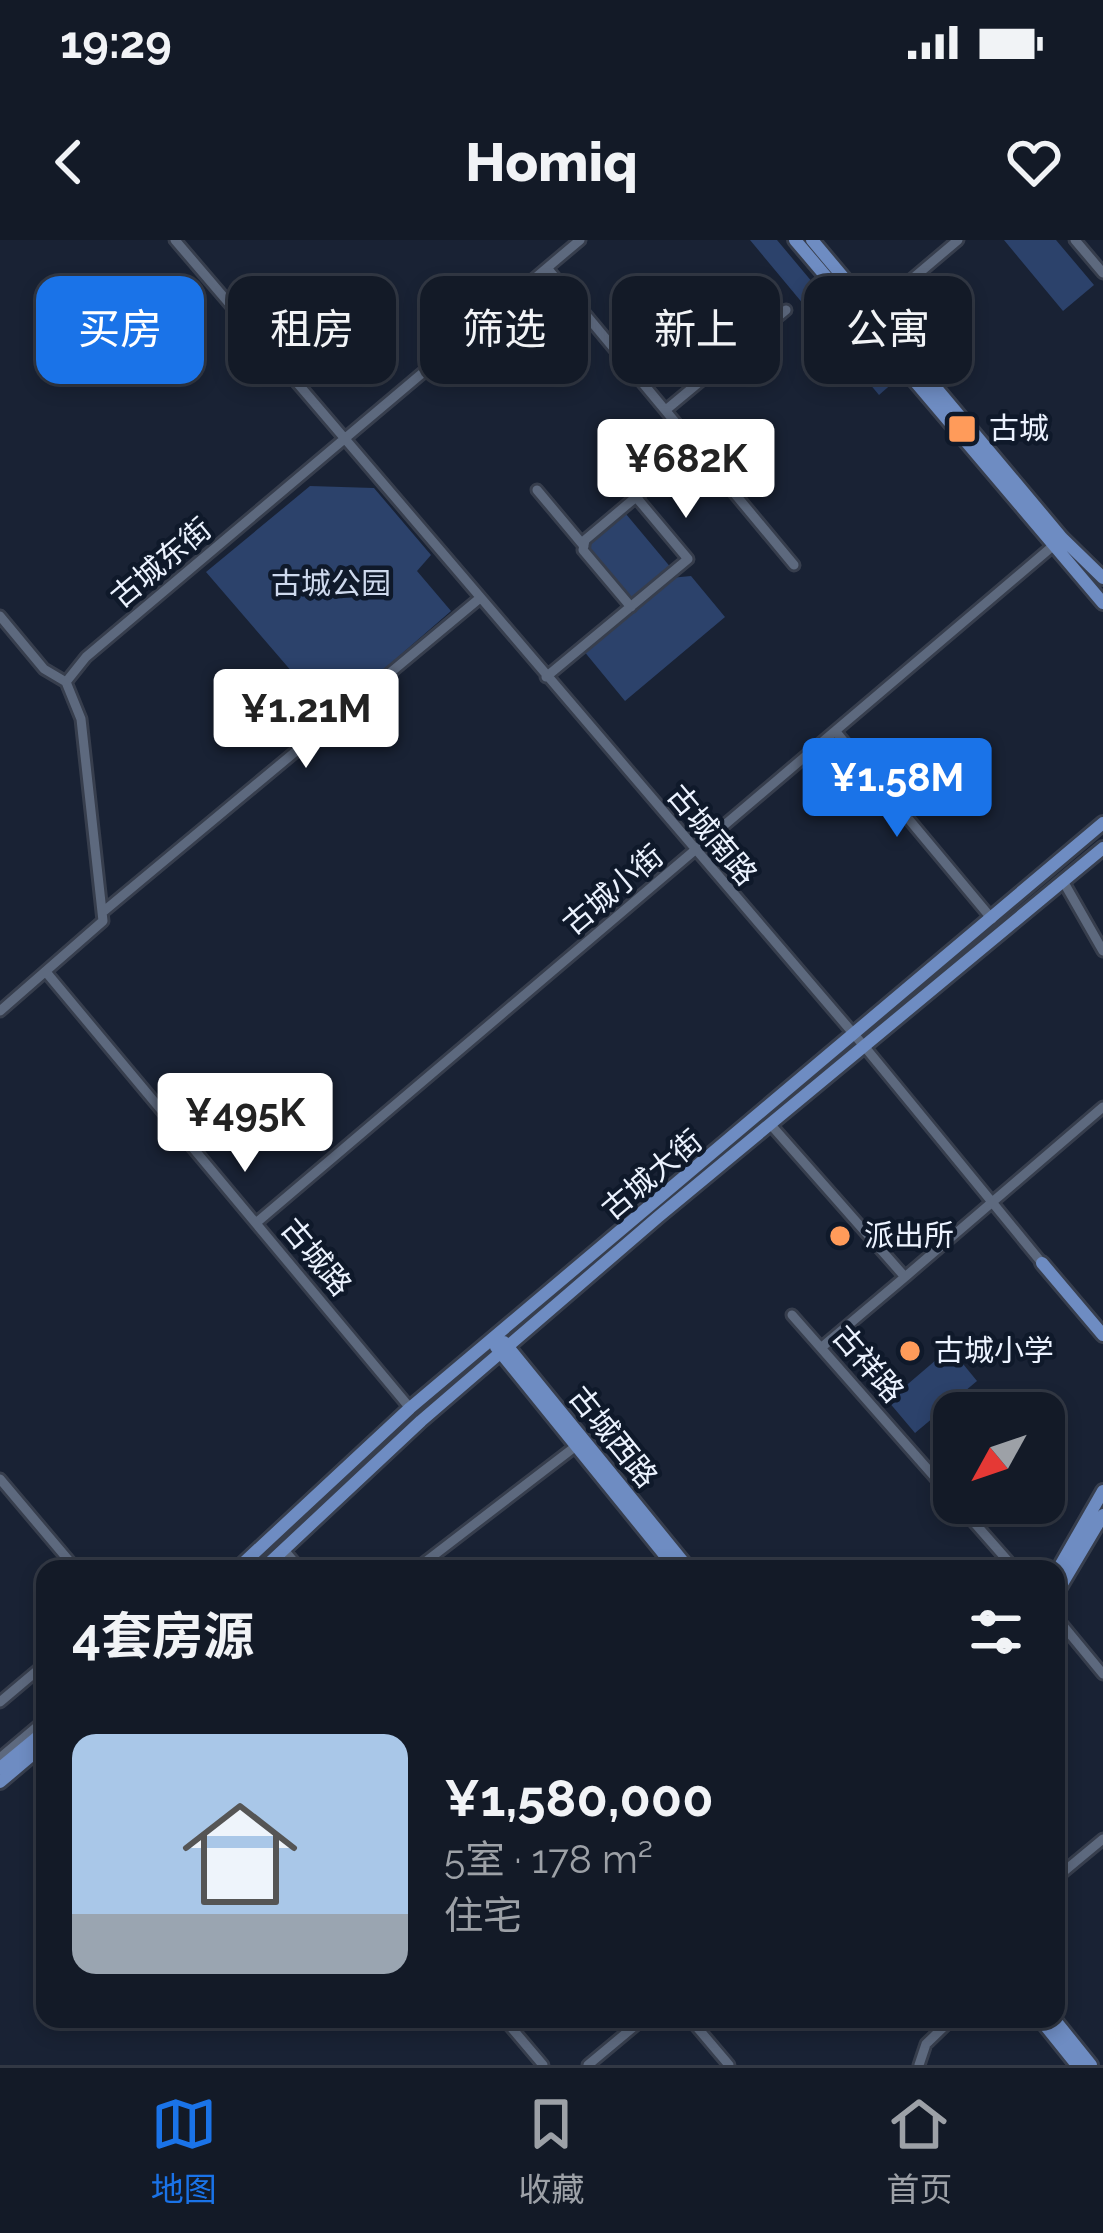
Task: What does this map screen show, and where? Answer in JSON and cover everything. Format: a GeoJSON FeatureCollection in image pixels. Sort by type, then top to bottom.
{"type":"FeatureCollection","features":[{"type":"Feature","properties":{"kind":"main road"},"geometry":{"type":"LineString","coordinates":[[796,240],[1103,603]]}},
{"type":"Feature","properties":{"kind":"main road"},"geometry":{"type":"LineString","coordinates":[[812,240],[842,276]]}},
{"type":"Feature","properties":{"kind":"main road"},"geometry":{"type":"LineString","coordinates":[[933,384],[1062,538],[1103,578]]}},
{"type":"Feature","properties":{"kind":"main road","name":"古城大街"},"geometry":{"type":"LineString","coordinates":[[247,1560],[410,1408],[499,1344],[771,1125],[992,919],[1103,824]]}},
{"type":"Feature","properties":{"kind":"main road","name":"古城大街"},"geometry":{"type":"LineString","coordinates":[[273,1560],[499,1344],[859,1041],[1103,848]]}},
{"type":"Feature","properties":{"kind":"main road"},"geometry":{"type":"LineString","coordinates":[[1042,1263],[1103,1336]]}},
{"type":"Feature","properties":{"kind":"main road","name":"古城西路"},"geometry":{"type":"LineString","coordinates":[[499,1344],[669,1560]]}},
{"type":"Feature","properties":{"kind":"main road","name":"古城西路"},"geometry":{"type":"LineString","coordinates":[[499,1344],[681,1560]]}},
{"type":"Feature","properties":{"kind":"main road"},"geometry":{"type":"LineString","coordinates":[[1064,1560],[1103,1491]]}},
{"type":"Feature","properties":{"kind":"main road"},"geometry":{"type":"LineString","coordinates":[[1065,1579],[1103,1515]]}},
{"type":"Feature","properties":{"kind":"main road"},"geometry":{"type":"LineString","coordinates":[[0,1768],[36,1738]]}},
{"type":"Feature","properties":{"kind":"main road"},"geometry":{"type":"LineString","coordinates":[[0,1782],[36,1752]]}},
{"type":"Feature","properties":{"kind":"main road"},"geometry":{"type":"LineString","coordinates":[[1047,2028],[1077,2065]]}},
{"type":"Feature","properties":{"kind":"main road"},"geometry":{"type":"LineString","coordinates":[[1061,2028],[1091,2065]]}},
{"type":"Feature","properties":{"kind":"street","name":"古城南路"},"geometry":{"type":"LineString","coordinates":[[175,240],[859,1041],[1042,1263]]}},
{"type":"Feature","properties":{"kind":"street","name":"古城东街"},"geometry":{"type":"LineString","coordinates":[[67,682],[86,657],[580,240]]}},
{"type":"Feature","properties":{"kind":"street"},"geometry":{"type":"LineString","coordinates":[[915,276],[958,240]]}},
{"type":"Feature","properties":{"kind":"street"},"geometry":{"type":"LineString","coordinates":[[1075,240],[1103,273]]}},
{"type":"Feature","properties":{"kind":"street"},"geometry":{"type":"LineString","coordinates":[[547,268],[794,565]]}},
{"type":"Feature","properties":{"kind":"street"},"geometry":{"type":"LineString","coordinates":[[667,410],[786,310]]}},
{"type":"Feature","properties":{"kind":"street"},"geometry":{"type":"LineString","coordinates":[[584,546],[696,445]]}},
{"type":"Feature","properties":{"kind":"street"},"geometry":{"type":"LineString","coordinates":[[537,490],[631,607]]}},
{"type":"Feature","properties":{"kind":"street"},"geometry":{"type":"LineString","coordinates":[[546,677],[688,559],[636,497]]}},
{"type":"Feature","properties":{"kind":"street","name":"古城小街"},"geometry":{"type":"LineString","coordinates":[[256,1223],[1054,545]]}},
{"type":"Feature","properties":{"kind":"street"},"geometry":{"type":"LineString","coordinates":[[104,911],[480,598]]}},
{"type":"Feature","properties":{"kind":"street"},"geometry":{"type":"LineString","coordinates":[[0,616],[44,669],[67,682],[81,719],[104,911],[99,927],[0,1011]]}},
{"type":"Feature","properties":{"kind":"street"},"geometry":{"type":"LineString","coordinates":[[836,732],[992,919]]}},
{"type":"Feature","properties":{"kind":"street"},"geometry":{"type":"LineString","coordinates":[[1063,881],[1103,950]]}},
{"type":"Feature","properties":{"kind":"street","name":"古城路"},"geometry":{"type":"LineString","coordinates":[[46,972],[410,1408]]}},
{"type":"Feature","properties":{"kind":"street"},"geometry":{"type":"LineString","coordinates":[[822,1347],[1103,1107]]}},
{"type":"Feature","properties":{"kind":"street"},"geometry":{"type":"LineString","coordinates":[[771,1125],[904,1277]]}},
{"type":"Feature","properties":{"kind":"street","name":"古祥路"},"geometry":{"type":"LineString","coordinates":[[792,1315],[933,1475]]}},
{"type":"Feature","properties":{"kind":"street"},"geometry":{"type":"LineString","coordinates":[[428,1560],[576,1446]]}},
{"type":"Feature","properties":{"kind":"street"},"geometry":{"type":"LineString","coordinates":[[0,1480],[68,1560]]}},
{"type":"Feature","properties":{"kind":"street","name":"古祥路"},"geometry":{"type":"LineString","coordinates":[[976,1524],[1007,1560]]}},
{"type":"Feature","properties":{"kind":"street"},"geometry":{"type":"LineString","coordinates":[[284,1550],[292,1560]]}},
{"type":"Feature","properties":{"kind":"street"},"geometry":{"type":"LineString","coordinates":[[1065,1628],[1103,1674]]}},
{"type":"Feature","properties":{"kind":"street"},"geometry":{"type":"LineString","coordinates":[[0,1702],[36,1672]]}},
{"type":"Feature","properties":{"kind":"street"},"geometry":{"type":"LineString","coordinates":[[0,1758],[36,1728]]}},
{"type":"Feature","properties":{"kind":"street"},"geometry":{"type":"LineString","coordinates":[[1065,1871],[1103,1839]]}},
{"type":"Feature","properties":{"kind":"street"},"geometry":{"type":"LineString","coordinates":[[512,2028],[543,2065]]}},
{"type":"Feature","properties":{"kind":"street"},"geometry":{"type":"LineString","coordinates":[[588,2065],[633,2028]]}},
{"type":"Feature","properties":{"kind":"street"},"geometry":{"type":"LineString","coordinates":[[698,2028],[729,2065]]}},
{"type":"Feature","properties":{"kind":"street"},"geometry":{"type":"LineString","coordinates":[[919,2065],[926,2044],[943,2028]]}},
{"type":"Feature","properties":{"kind":"green space"},"geometry":{"type":"Polygon","coordinates":[[[750,240],[777,240],[807,276],[804,305],[750,240]]]}},
{"type":"Feature","properties":{"kind":"green space"},"geometry":{"type":"Polygon","coordinates":[[[1004,240],[1056,240],[1094,285],[1063,311],[1004,240]]]}},
{"type":"Feature","properties":{"kind":"green space"},"geometry":{"type":"Polygon","coordinates":[[[870,384],[892,384],[879,395],[870,384]]]}},
{"type":"Feature","properties":{"kind":"green space","name":"古城公园"},"geometry":{"type":"Polygon","coordinates":[[[310,486],[374,488],[431,555],[417,571],[451,611],[330,716],[206,572],[310,486]]]}},
{"type":"Feature","properties":{"kind":"green space"},"geometry":{"type":"Polygon","coordinates":[[[626,514],[672,569],[633,602],[587,547],[626,514]]]}},
{"type":"Feature","properties":{"kind":"green space"},"geometry":{"type":"Polygon","coordinates":[[[691,576],[725,617],[625,701],[583,650],[670,578],[691,576]]]}},
{"type":"Feature","properties":{"kind":"green space"},"geometry":{"type":"Polygon","coordinates":[[[950,1348],[977,1381],[964,1392],[933,1392],[933,1418],[915,1433],[888,1401],[950,1348]]]}},
{"type":"Feature","properties":{"kind":"place","name":"古城"},"geometry":{"type":"Point","coordinates":[962,429]}},
{"type":"Feature","properties":{"kind":"place","name":"派出所"},"geometry":{"type":"Point","coordinates":[840,1236]}},
{"type":"Feature","properties":{"kind":"place","name":"古城小学"},"geometry":{"type":"Point","coordinates":[910,1351]}}]}
